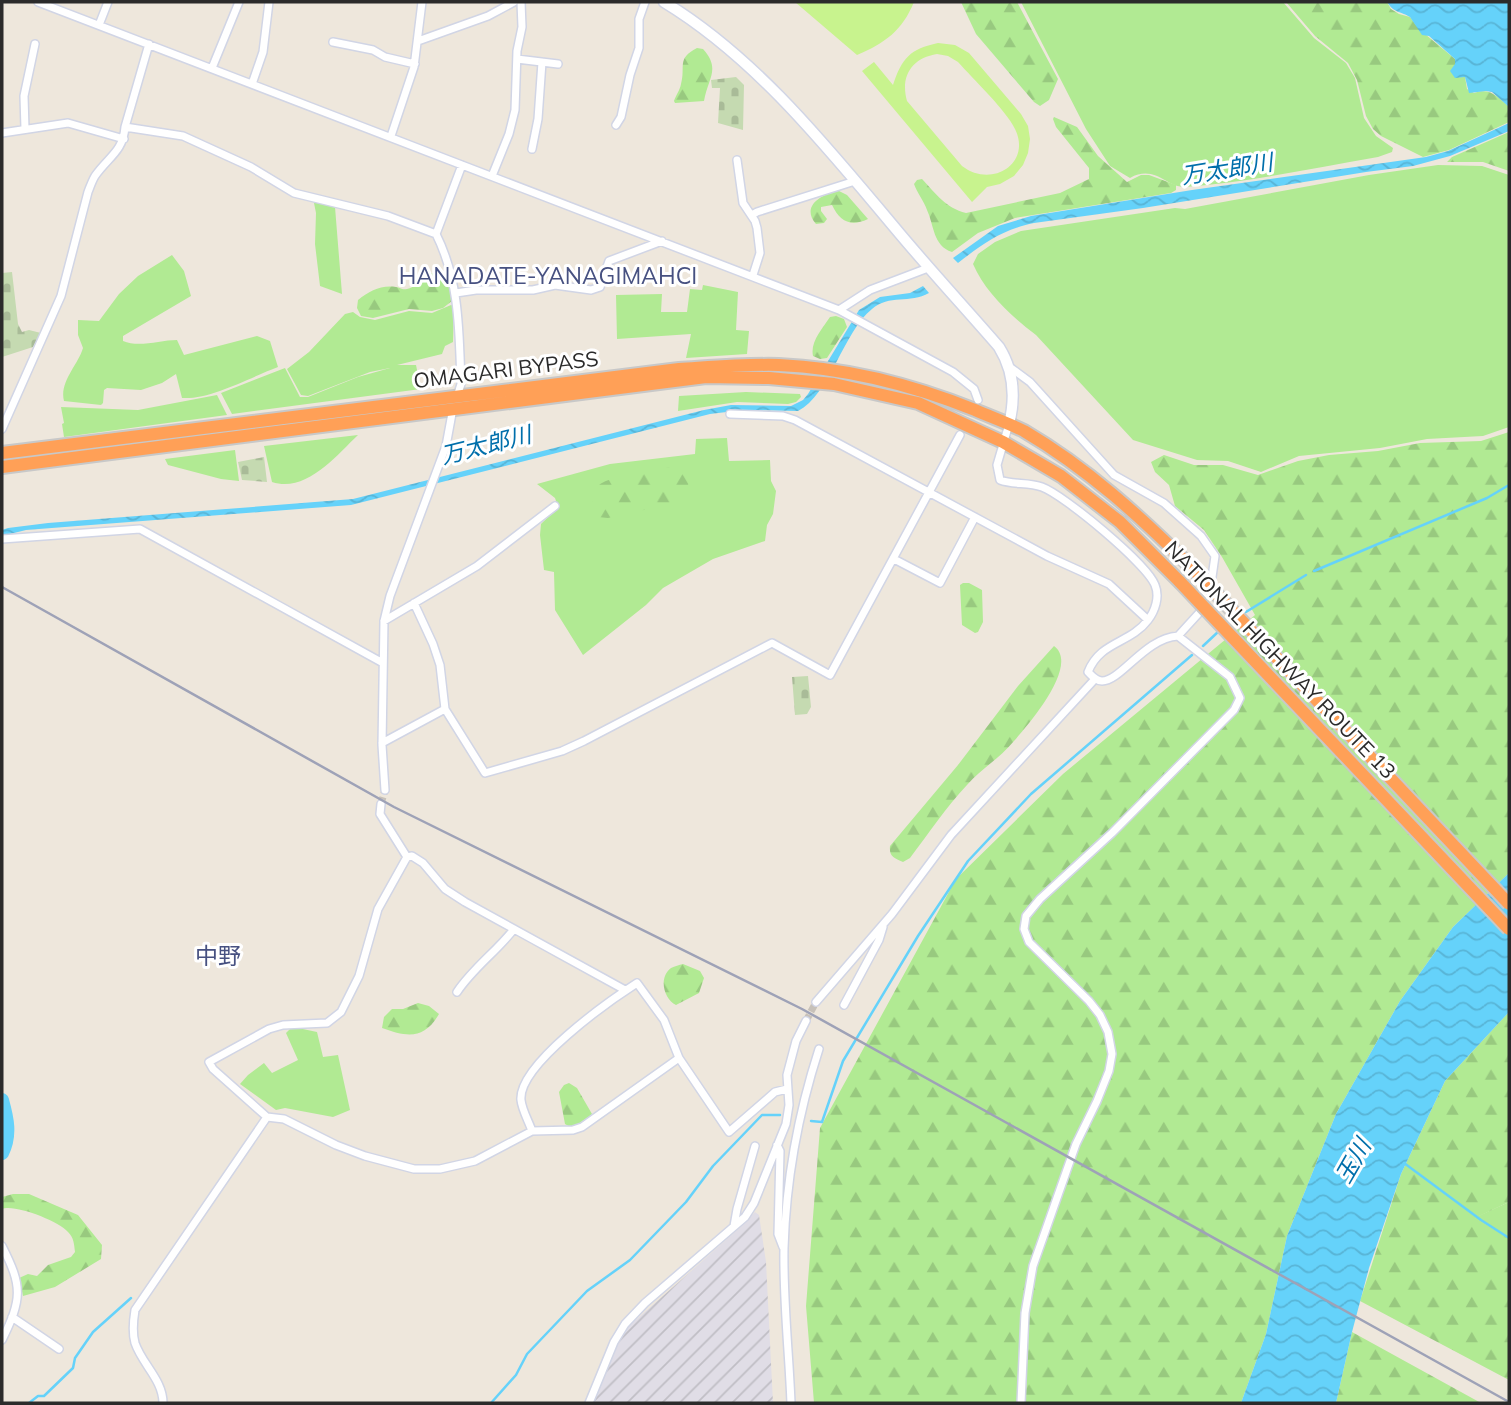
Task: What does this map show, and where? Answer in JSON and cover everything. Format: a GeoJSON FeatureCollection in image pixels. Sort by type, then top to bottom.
{"type":"FeatureCollection","features":[{"type":"Feature","properties":{"kind":"highway","name":"OMAGARI BYPASS"},"geometry":{"type":"LineString","coordinates":[[2,453],[678,369],[780,365],[828,383],[918,402],[1003,442]]}},
{"type":"Feature","properties":{"kind":"highway","name":"OMAGARI BYPASS"},"geometry":{"type":"LineString","coordinates":[[2,467],[706,377],[814,376],[835,371],[937,394],[1009,424]]}},
{"type":"Feature","properties":{"kind":"highway","name":"NATIONAL HIGHWAY ROUTE 13"},"geometry":{"type":"LineString","coordinates":[[1009,424],[1097,481],[1140,516],[1509,904]]}},
{"type":"Feature","properties":{"kind":"highway","name":"NATIONAL HIGHWAY ROUTE 13"},"geometry":{"type":"LineString","coordinates":[[1003,442],[1061,476],[1120,522],[1509,929]]}},
{"type":"Feature","properties":{"kind":"street"},"geometry":{"type":"LineString","coordinates":[[37,2],[848,313],[953,372],[974,389],[978,400]]}},
{"type":"Feature","properties":{"kind":"street"},"geometry":{"type":"LineString","coordinates":[[99,24],[108,2]]}},
{"type":"Feature","properties":{"kind":"street"},"geometry":{"type":"LineString","coordinates":[[212,68],[239,2]]}},
{"type":"Feature","properties":{"kind":"street"},"geometry":{"type":"LineString","coordinates":[[253,84],[263,52],[269,2]]}},
{"type":"Feature","properties":{"kind":"street"},"geometry":{"type":"LineString","coordinates":[[391,136],[415,64],[422,2]]}},
{"type":"Feature","properties":{"kind":"street"},"geometry":{"type":"LineString","coordinates":[[418,41],[488,16],[514,2]]}},
{"type":"Feature","properties":{"kind":"street"},"geometry":{"type":"LineString","coordinates":[[492,176],[509,134],[515,110],[517,60],[522,27],[521,2]]}},
{"type":"Feature","properties":{"kind":"street"},"geometry":{"type":"LineString","coordinates":[[616,125],[621,117],[639,48],[639,19],[645,2]]}},
{"type":"Feature","properties":{"kind":"street"},"geometry":{"type":"LineString","coordinates":[[664,2],[727,47],[769,87],[999,346],[1011,368],[1013,391],[1009,424],[997,465],[1000,480],[1042,487],[1061,497],[1127,553],[1152,579],[1157,598],[1148,620],[1138,630],[1101,650],[1088,672],[1095,679],[1102,681],[1111,678],[1164,636],[1178,636],[1230,677],[1238,691],[1239,703],[1112,833],[1040,899],[1026,916],[1024,927],[1028,942],[1100,1015],[1108,1032],[1112,1054],[1109,1071],[1076,1143],[1033,1266],[1025,1313],[1021,1403]]}},
{"type":"Feature","properties":{"kind":"street"},"geometry":{"type":"LineString","coordinates":[[333,42],[373,50],[385,57],[415,64]]}},
{"type":"Feature","properties":{"kind":"street"},"geometry":{"type":"LineString","coordinates":[[25,129],[24,96],[34,44]]}},
{"type":"Feature","properties":{"kind":"street"},"geometry":{"type":"LineString","coordinates":[[2,429],[61,296],[88,192],[95,176],[124,139],[149,44]]}},
{"type":"Feature","properties":{"kind":"street"},"geometry":{"type":"LineString","coordinates":[[517,60],[558,64]]}},
{"type":"Feature","properties":{"kind":"street"},"geometry":{"type":"LineString","coordinates":[[531,149],[538,119],[542,62]]}},
{"type":"Feature","properties":{"kind":"street"},"geometry":{"type":"LineString","coordinates":[[2,133],[68,124],[124,139]]}},
{"type":"Feature","properties":{"kind":"street"},"geometry":{"type":"LineString","coordinates":[[125,127],[183,136],[251,167],[294,193],[388,216],[436,234],[448,257],[456,293],[461,384],[446,446],[390,596],[384,621],[382,743],[385,790]]}},
{"type":"Feature","properties":{"kind":"street"},"geometry":{"type":"LineString","coordinates":[[737,160],[743,202],[757,228],[760,253],[753,275]]}},
{"type":"Feature","properties":{"kind":"street"},"geometry":{"type":"LineString","coordinates":[[436,234],[462,165]]}},
{"type":"Feature","properties":{"kind":"street"},"geometry":{"type":"LineString","coordinates":[[752,215],[855,181]]}},
{"type":"Feature","properties":{"kind":"street"},"geometry":{"type":"LineString","coordinates":[[456,293],[533,289],[555,285],[591,290],[600,287],[609,261],[662,241]]}},
{"type":"Feature","properties":{"kind":"street"},"geometry":{"type":"LineString","coordinates":[[839,310],[870,290],[928,268]]}},
{"type":"Feature","properties":{"kind":"street"},"geometry":{"type":"LineString","coordinates":[[1011,368],[1030,382],[1114,475],[1164,503],[1201,536],[1214,556],[1212,577],[1199,613],[1178,636]]}},
{"type":"Feature","properties":{"kind":"street"},"geometry":{"type":"LineString","coordinates":[[730,414],[783,416],[795,420],[1047,556],[1109,584],[1148,620]]}},
{"type":"Feature","properties":{"kind":"street"},"geometry":{"type":"LineString","coordinates":[[414,603],[440,665],[445,709],[485,773],[562,751],[772,643],[830,675],[960,435]]}},
{"type":"Feature","properties":{"kind":"street"},"geometry":{"type":"LineString","coordinates":[[1119,499],[1127,484]]}},
{"type":"Feature","properties":{"kind":"street"},"geometry":{"type":"LineString","coordinates":[[384,621],[477,566],[555,506]]}},
{"type":"Feature","properties":{"kind":"street"},"geometry":{"type":"LineString","coordinates":[[894,559],[940,583],[975,517]]}},
{"type":"Feature","properties":{"kind":"street"},"geometry":{"type":"LineString","coordinates":[[2,539],[140,529],[383,663]]}},
{"type":"Feature","properties":{"kind":"street"},"geometry":{"type":"LineString","coordinates":[[816,1002],[885,922],[951,835],[1095,679]]}},
{"type":"Feature","properties":{"kind":"street"},"geometry":{"type":"LineString","coordinates":[[382,743],[445,709]]}},
{"type":"Feature","properties":{"kind":"street"},"geometry":{"type":"LineString","coordinates":[[381,804],[380,814],[407,857]]}},
{"type":"Feature","properties":{"kind":"street"},"geometry":{"type":"LineString","coordinates":[[407,857],[412,856],[423,863],[445,889],[625,990]]}},
{"type":"Feature","properties":{"kind":"street"},"geometry":{"type":"LineString","coordinates":[[407,857],[378,909],[359,975],[341,1012],[327,1023],[283,1025],[269,1029],[209,1062],[213,1069],[268,1117],[284,1119],[365,1156],[414,1169],[440,1169],[475,1161],[532,1131],[573,1130],[582,1127],[679,1058]]}},
{"type":"Feature","properties":{"kind":"street"},"geometry":{"type":"LineString","coordinates":[[845,1005],[879,940],[885,922]]}},
{"type":"Feature","properties":{"kind":"street"},"geometry":{"type":"LineString","coordinates":[[457,992],[475,968],[505,942],[514,929]]}},
{"type":"Feature","properties":{"kind":"street"},"geometry":{"type":"LineString","coordinates":[[532,1131],[520,1099],[544,1054],[637,983],[664,1020],[679,1058],[729,1132],[775,1092],[787,1089]]}},
{"type":"Feature","properties":{"kind":"street"},"geometry":{"type":"LineString","coordinates":[[589,1403],[614,1342],[625,1324],[645,1303],[745,1217],[754,1203],[786,1124],[790,1058],[806,1021]]}},
{"type":"Feature","properties":{"kind":"street"},"geometry":{"type":"LineString","coordinates":[[791,1403],[784,1250],[793,1149],[803,1100],[819,1049]]}},
{"type":"Feature","properties":{"kind":"street"},"geometry":{"type":"LineString","coordinates":[[163,1403],[160,1387],[136,1346],[132,1330],[135,1310],[268,1117]]}},
{"type":"Feature","properties":{"kind":"street"},"geometry":{"type":"LineString","coordinates":[[777,1145],[780,1151],[778,1234],[784,1250]]}},
{"type":"Feature","properties":{"kind":"street"},"geometry":{"type":"LineString","coordinates":[[734,1226],[755,1146]]}},
{"type":"Feature","properties":{"kind":"street"},"geometry":{"type":"LineString","coordinates":[[2,1247],[18,1281],[18,1303],[2,1340]]}},
{"type":"Feature","properties":{"kind":"street"},"geometry":{"type":"LineString","coordinates":[[12,1317],[59,1349]]}},
{"type":"Feature","properties":{"kind":"shaded area"},"geometry":{"type":"Polygon","coordinates":[[[755,1212],[759,1215],[766,1262],[773,1403],[593,1403],[610,1358],[628,1327],[755,1212]]]}},
{"type":"Feature","properties":{"kind":"green space"},"geometry":{"type":"Polygon","coordinates":[[[795,2],[914,2],[904,21],[891,35],[857,55],[795,2]]]}},
{"type":"Feature","properties":{"kind":"green space"},"geometry":{"type":"Polygon","coordinates":[[[961,2],[1017,2],[1058,79],[1049,100],[1040,106],[1034,102],[976,34],[961,2]]]}},
{"type":"Feature","properties":{"kind":"green space"},"geometry":{"type":"Polygon","coordinates":[[[1021,2],[1283,2],[1314,38],[1346,63],[1355,78],[1364,118],[1376,136],[1393,148],[1392,152],[1306,170],[1209,185],[1178,186],[1147,174],[1130,178],[1110,166],[1086,129],[1021,2]]]}},
{"type":"Feature","properties":{"kind":"green space"},"geometry":{"type":"Polygon","coordinates":[[[1286,2],[1387,2],[1391,9],[1410,17],[1419,29],[1455,59],[1461,76],[1465,77],[1467,89],[1474,93],[1489,92],[1509,107],[1509,122],[1449,150],[1423,157],[1381,136],[1373,129],[1366,116],[1357,80],[1348,63],[1315,36],[1286,2]]]}},
{"type":"Feature","properties":{"kind":"green space"},"geometry":{"type":"Polygon","coordinates":[[[938,43],[955,45],[969,53],[1028,126],[1030,139],[1023,165],[1014,176],[1000,184],[987,187],[972,202],[862,71],[874,62],[893,85],[908,56],[920,48],[938,43]],[[928,56],[915,64],[905,84],[907,101],[962,166],[985,175],[1006,169],[1014,162],[1018,152],[1019,141],[1015,129],[989,95],[958,62],[948,56],[928,56]]]}},
{"type":"Feature","properties":{"kind":"green space"},"geometry":{"type":"Polygon","coordinates":[[[697,48],[703,49],[712,68],[704,101],[675,103],[684,59],[697,48]]]}},
{"type":"Feature","properties":{"kind":"green space"},"geometry":{"type":"Polygon","coordinates":[[[736,77],[744,85],[743,130],[718,123],[720,88],[712,88],[711,80],[736,77]]]}},
{"type":"Feature","properties":{"kind":"green space"},"geometry":{"type":"Polygon","coordinates":[[[1054,117],[1077,127],[1098,156],[1127,182],[1141,175],[1149,175],[1176,185],[1176,190],[1015,218],[978,233],[952,252],[941,245],[915,187],[917,180],[922,179],[947,204],[966,213],[1060,193],[1089,179],[1089,168],[1056,127],[1054,117]]]}},
{"type":"Feature","properties":{"kind":"green space"},"geometry":{"type":"Polygon","coordinates":[[[1509,132],[1509,171],[1483,162],[1447,162],[1452,157],[1509,132]]]}},
{"type":"Feature","properties":{"kind":"green space"},"geometry":{"type":"Polygon","coordinates":[[[1438,165],[1482,166],[1509,175],[1509,427],[1483,436],[1427,439],[1380,448],[1299,456],[1261,472],[1228,461],[1197,460],[1133,440],[1036,335],[1000,303],[984,284],[973,264],[978,254],[995,242],[1021,231],[1175,208],[1185,209],[1438,165]]]}},
{"type":"Feature","properties":{"kind":"green space"},"geometry":{"type":"Polygon","coordinates":[[[839,191],[847,195],[868,219],[851,223],[842,219],[832,205],[821,207],[827,219],[824,223],[816,224],[812,217],[812,206],[826,194],[839,191]]]}},
{"type":"Feature","properties":{"kind":"green space"},"geometry":{"type":"Polygon","coordinates":[[[316,201],[335,207],[342,294],[320,286],[315,244],[316,201]]]}},
{"type":"Feature","properties":{"kind":"green space"},"geometry":{"type":"Polygon","coordinates":[[[172,255],[184,271],[191,296],[123,336],[123,341],[143,344],[177,340],[184,355],[257,336],[270,341],[278,367],[218,392],[193,398],[182,398],[176,374],[162,383],[141,390],[107,388],[104,390],[101,405],[64,401],[66,380],[83,348],[78,335],[78,320],[99,321],[119,294],[138,276],[172,255]]]}},
{"type":"Feature","properties":{"kind":"green space"},"geometry":{"type":"Polygon","coordinates":[[[12,272],[18,324],[22,332],[29,330],[41,333],[33,347],[2,357],[2,273],[12,272]]]}},
{"type":"Feature","properties":{"kind":"green space"},"geometry":{"type":"Polygon","coordinates":[[[432,273],[445,276],[449,282],[452,301],[443,308],[432,311],[409,309],[373,318],[361,316],[357,308],[358,300],[367,294],[385,287],[411,288],[432,273]]]}},
{"type":"Feature","properties":{"kind":"green space"},"geometry":{"type":"Polygon","coordinates":[[[703,285],[738,292],[736,330],[749,331],[747,354],[686,358],[691,334],[617,339],[616,295],[662,294],[661,312],[687,312],[690,289],[702,290],[703,285]]]}},
{"type":"Feature","properties":{"kind":"green space"},"geometry":{"type":"Polygon","coordinates":[[[454,306],[453,342],[445,346],[442,354],[397,365],[416,365],[421,389],[232,414],[221,393],[285,368],[300,397],[308,397],[358,377],[390,368],[370,372],[308,396],[301,395],[287,369],[309,352],[345,314],[353,312],[360,317],[375,320],[409,311],[432,313],[454,306]]]}},
{"type":"Feature","properties":{"kind":"green space"},"geometry":{"type":"Polygon","coordinates":[[[830,317],[844,319],[847,327],[827,358],[813,356],[817,336],[830,317]]]}},
{"type":"Feature","properties":{"kind":"green space"},"geometry":{"type":"Polygon","coordinates":[[[746,392],[800,394],[801,397],[788,404],[737,402],[678,411],[679,396],[746,392]]]}},
{"type":"Feature","properties":{"kind":"green space"},"geometry":{"type":"Polygon","coordinates":[[[217,395],[227,415],[64,437],[61,407],[138,410],[217,395]]]}},
{"type":"Feature","properties":{"kind":"green space"},"geometry":{"type":"Polygon","coordinates":[[[1509,432],[1509,873],[1453,927],[1400,1001],[1336,1114],[1287,1236],[1266,1334],[1241,1403],[814,1403],[806,1306],[820,1128],[956,879],[1063,774],[1255,615],[1204,530],[1175,506],[1169,485],[1155,472],[1151,462],[1164,455],[1194,465],[1223,465],[1258,475],[1298,461],[1329,455],[1378,451],[1420,443],[1481,441],[1509,432]]]}},
{"type":"Feature","properties":{"kind":"green space"},"geometry":{"type":"Polygon","coordinates":[[[358,435],[330,462],[308,478],[285,484],[272,482],[264,446],[358,435]]]}},
{"type":"Feature","properties":{"kind":"green space"},"geometry":{"type":"Polygon","coordinates":[[[727,438],[729,461],[770,460],[771,481],[776,491],[765,541],[713,559],[663,588],[646,605],[583,655],[555,610],[554,572],[544,570],[541,524],[558,507],[555,498],[537,484],[610,464],[695,454],[696,439],[727,438]]]}},
{"type":"Feature","properties":{"kind":"green space"},"geometry":{"type":"Polygon","coordinates":[[[235,450],[239,481],[168,465],[165,459],[235,450]]]}},
{"type":"Feature","properties":{"kind":"green space"},"geometry":{"type":"Polygon","coordinates":[[[264,457],[267,482],[242,480],[238,462],[264,457]]]}},
{"type":"Feature","properties":{"kind":"green space"},"geometry":{"type":"Polygon","coordinates":[[[672,467],[689,467],[691,479],[681,500],[608,518],[598,517],[593,505],[592,489],[620,476],[672,467]]]}},
{"type":"Feature","properties":{"kind":"green space"},"geometry":{"type":"Polygon","coordinates":[[[963,583],[982,590],[983,622],[975,633],[962,625],[960,585],[963,583]]]}},
{"type":"Feature","properties":{"kind":"green space"},"geometry":{"type":"Polygon","coordinates":[[[1054,646],[1060,655],[1061,666],[1057,680],[1030,722],[1009,747],[959,793],[910,858],[903,862],[891,855],[890,846],[958,765],[1018,686],[1054,646]]]}},
{"type":"Feature","properties":{"kind":"green space"},"geometry":{"type":"Polygon","coordinates":[[[808,676],[811,707],[807,714],[795,715],[792,677],[808,676]]]}},
{"type":"Feature","properties":{"kind":"green space"},"geometry":{"type":"Polygon","coordinates":[[[683,964],[700,971],[704,978],[699,993],[676,1005],[668,998],[664,988],[665,977],[671,968],[683,964]]]}},
{"type":"Feature","properties":{"kind":"green space"},"geometry":{"type":"Polygon","coordinates":[[[418,1003],[429,1006],[439,1014],[427,1028],[421,1032],[407,1034],[382,1028],[384,1017],[392,1009],[403,1009],[418,1003]]]}},
{"type":"Feature","properties":{"kind":"green space"},"geometry":{"type":"Polygon","coordinates":[[[1509,1012],[1509,1202],[1475,1218],[1509,1238],[1509,1380],[1360,1301],[1401,1174],[1445,1081],[1509,1012]]]}},
{"type":"Feature","properties":{"kind":"green space"},"geometry":{"type":"Polygon","coordinates":[[[290,1029],[317,1032],[323,1057],[338,1055],[350,1110],[333,1117],[285,1108],[276,1110],[240,1084],[264,1063],[272,1073],[298,1060],[286,1033],[290,1029]]]}},
{"type":"Feature","properties":{"kind":"green space"},"geometry":{"type":"Polygon","coordinates":[[[569,1083],[577,1088],[592,1114],[582,1125],[572,1128],[565,1124],[559,1092],[569,1083]]]}},
{"type":"Feature","properties":{"kind":"green space"},"geometry":{"type":"Polygon","coordinates":[[[29,1194],[78,1215],[102,1245],[101,1259],[55,1287],[23,1296],[19,1278],[28,1274],[37,1276],[48,1265],[71,1257],[75,1252],[70,1234],[55,1223],[26,1211],[2,1209],[2,1197],[29,1194]]]}},
{"type":"Feature","properties":{"kind":"green space"},"geometry":{"type":"Polygon","coordinates":[[[1509,1202],[1509,1238],[1474,1218],[1509,1202]]]}},
{"type":"Feature","properties":{"kind":"green space"},"geometry":{"type":"Polygon","coordinates":[[[1352,1332],[1481,1403],[1336,1403],[1352,1332]]]}},
{"type":"Feature","properties":{"kind":"water"},"geometry":{"type":"Polygon","coordinates":[[[1387,2],[1509,2],[1509,107],[1492,92],[1469,93],[1465,77],[1455,78],[1450,71],[1455,59],[1429,36],[1422,35],[1410,17],[1395,10],[1387,2]]]}},
{"type":"Feature","properties":{"kind":"water"},"geometry":{"type":"Polygon","coordinates":[[[1509,123],[1509,131],[1450,156],[1413,166],[1034,223],[993,238],[958,263],[953,258],[998,226],[1031,216],[1426,157],[1448,151],[1509,123]]]}},
{"type":"Feature","properties":{"kind":"water"},"geometry":{"type":"Polygon","coordinates":[[[923,286],[929,293],[879,304],[862,319],[819,392],[798,411],[743,410],[710,414],[351,505],[26,530],[2,536],[2,530],[8,528],[48,523],[353,499],[704,410],[731,405],[791,406],[808,394],[859,310],[880,297],[910,293],[923,286]]]}},
{"type":"Feature","properties":{"kind":"water","name":"玉川"},"geometry":{"type":"Polygon","coordinates":[[[1509,873],[1509,1012],[1445,1081],[1401,1174],[1369,1268],[1336,1403],[1241,1403],[1266,1334],[1287,1236],[1336,1114],[1400,1001],[1453,927],[1509,873]]]}},
{"type":"Feature","properties":{"kind":"waterway"},"geometry":{"type":"LineString","coordinates":[[1314,571],[1487,498],[1509,485]]}},
{"type":"Feature","properties":{"kind":"waterway"},"geometry":{"type":"LineString","coordinates":[[1241,615],[1306,575]]}},
{"type":"Feature","properties":{"kind":"waterway"},"geometry":{"type":"LineString","coordinates":[[1203,646],[1219,631]]}},
{"type":"Feature","properties":{"kind":"waterway"},"geometry":{"type":"LineString","coordinates":[[811,1121],[822,1122],[843,1061],[918,936],[968,861],[1031,794],[1192,655]]}},
{"type":"Feature","properties":{"kind":"waterway","name":"万太郎川"},"geometry":{"type":"LineString","coordinates":[[2,1100],[7,1120],[2,1153]]}},
{"type":"Feature","properties":{"kind":"waterway"},"geometry":{"type":"LineString","coordinates":[[491,1403],[516,1375],[527,1354],[587,1291],[630,1260],[686,1202],[713,1166],[762,1115],[780,1115]]}},
{"type":"Feature","properties":{"kind":"waterway"},"geometry":{"type":"LineString","coordinates":[[1404,1163],[1509,1238]]}},
{"type":"Feature","properties":{"kind":"waterway"},"geometry":{"type":"LineString","coordinates":[[29,1403],[38,1396],[44,1396],[73,1368],[75,1358],[93,1332],[131,1298]]}},
{"type":"Feature","properties":{"kind":"tunnel"},"geometry":{"type":"LineString","coordinates":[[381,804],[385,790]]}},
{"type":"Feature","properties":{"kind":"tunnel"},"geometry":{"type":"LineString","coordinates":[[806,1021],[816,1002]]}},
{"type":"Feature","properties":{"kind":"railway"},"geometry":{"type":"LineString","coordinates":[[2,587],[394,807],[802,1009],[1509,1402]]}},
{"type":"Feature","properties":{"kind":"district","name":"HANADATE-YANAGIMAHCI"},"geometry":{"type":"Point","coordinates":[548,276]}},
{"type":"Feature","properties":{"kind":"district","name":"中野"},"geometry":{"type":"Point","coordinates":[218,956]}}]}
